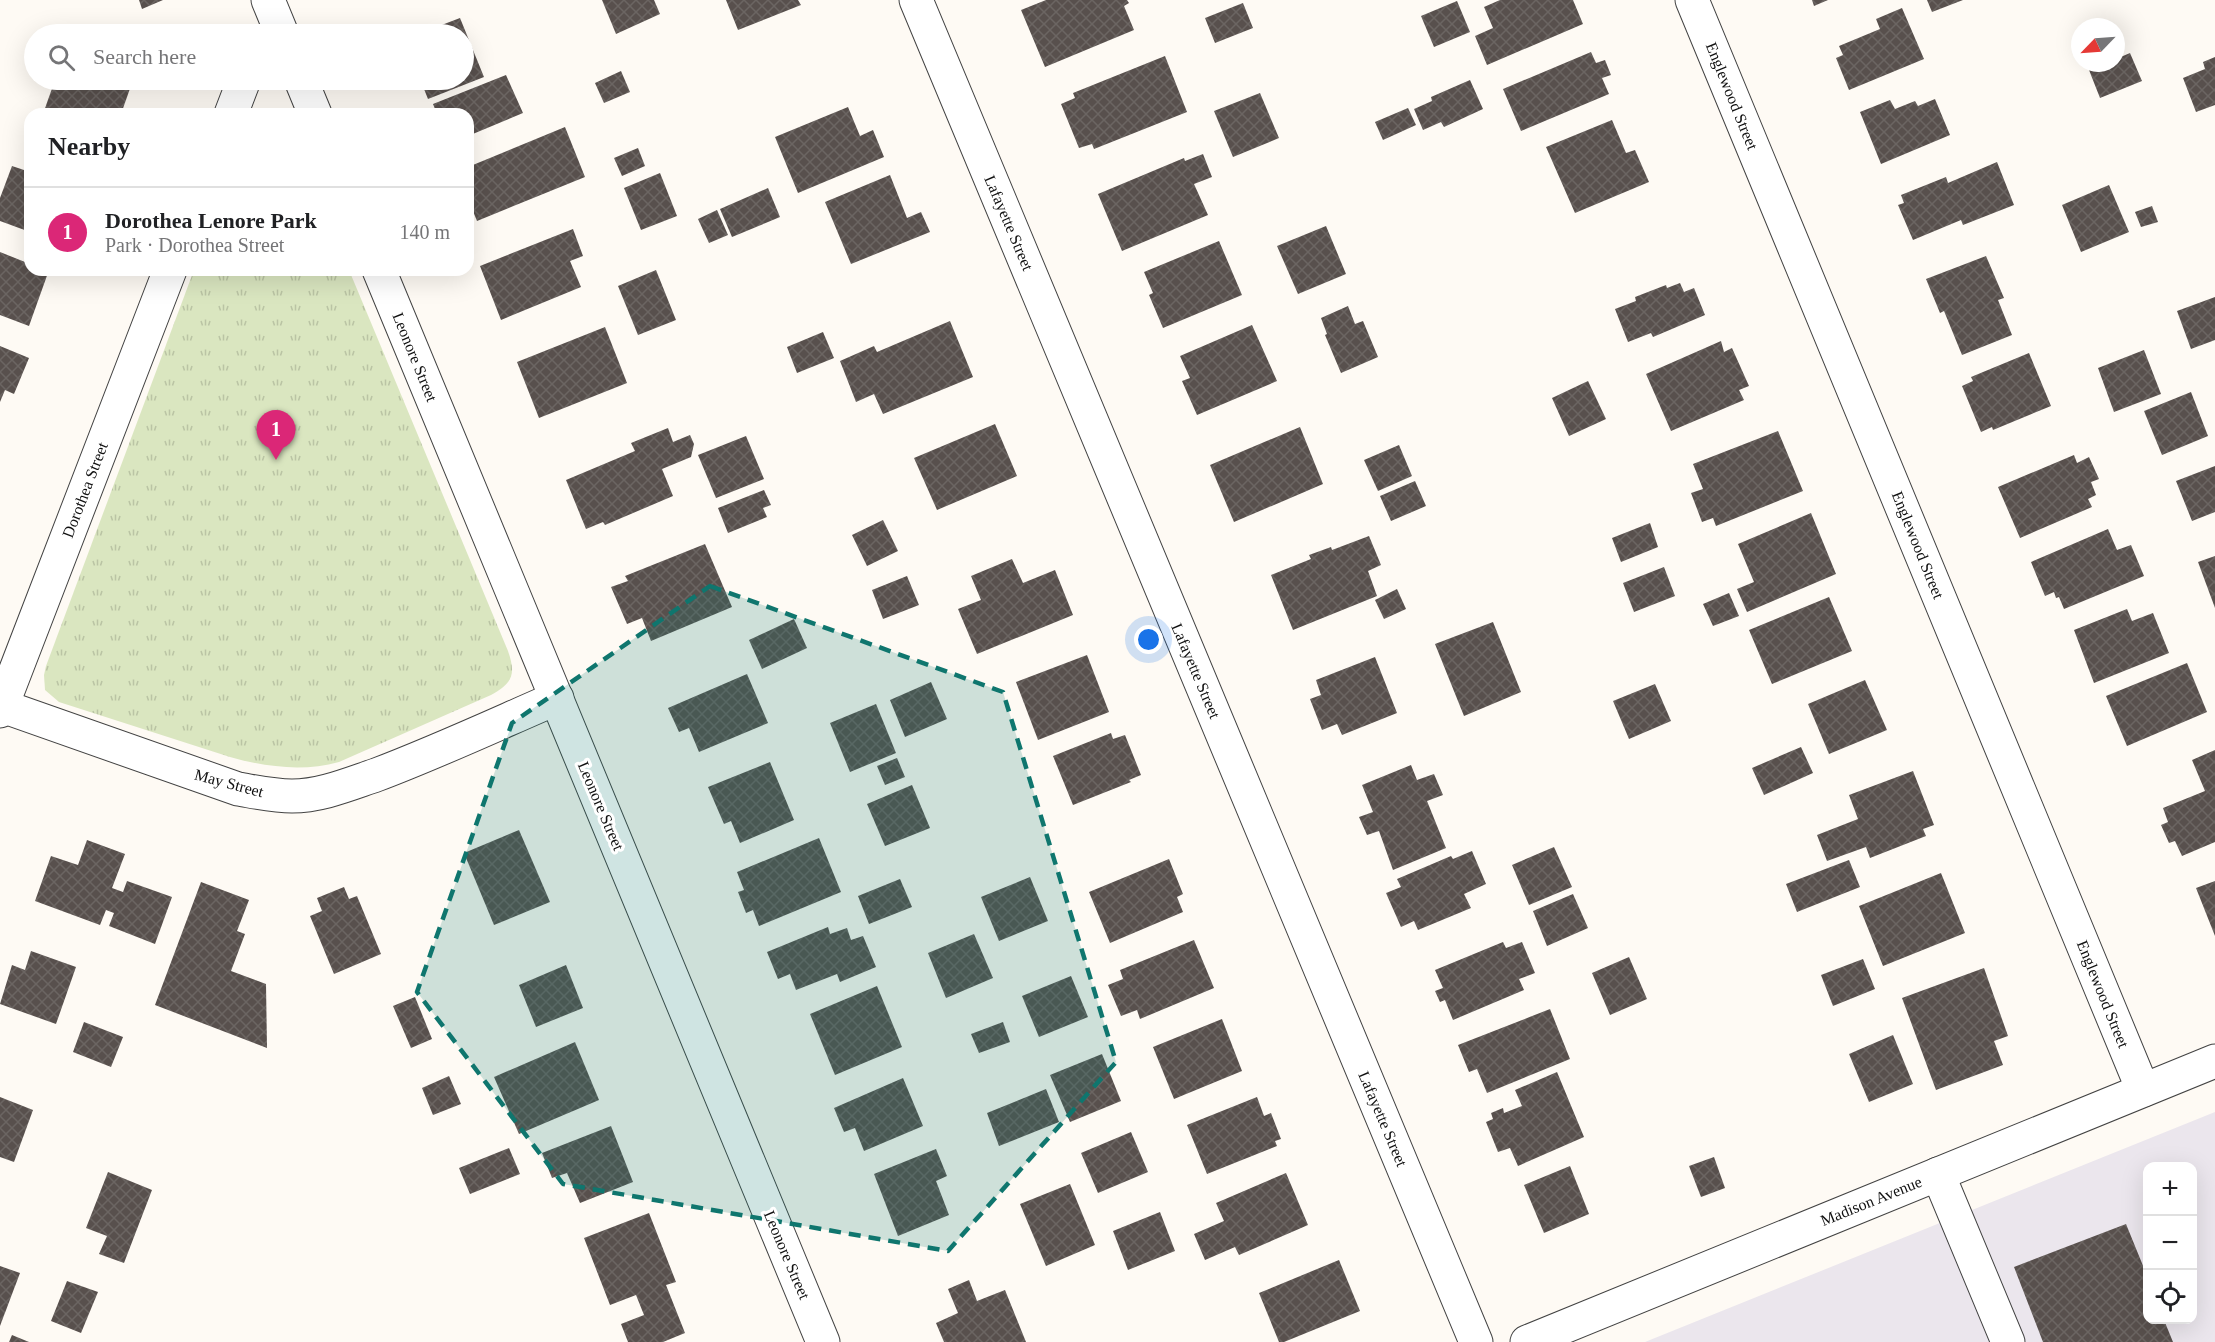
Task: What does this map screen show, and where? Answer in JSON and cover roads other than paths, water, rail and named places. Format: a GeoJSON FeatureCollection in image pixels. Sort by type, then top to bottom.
{"type":"FeatureCollection","features":[{"type":"Feature","properties":{"kind":"street","name":"Lafayette Street"},"geometry":{"type":"LineString","coordinates":[[916,0],[1476,1342]]}},
{"type":"Feature","properties":{"kind":"street","name":"Englewood Street"},"geometry":{"type":"LineString","coordinates":[[1692,0],[2143,1090]]}},
{"type":"Feature","properties":{"kind":"street"},"geometry":{"type":"LineString","coordinates":[[233,108],[240,90]]}},
{"type":"Feature","properties":{"kind":"street"},"geometry":{"type":"LineString","coordinates":[[305,90],[313,108]]}},
{"type":"Feature","properties":{"kind":"street","name":"Dorothea Street"},"geometry":{"type":"LineString","coordinates":[[1,708],[168,276]]}},
{"type":"Feature","properties":{"kind":"street","name":"Leonore Street"},"geometry":{"type":"LineString","coordinates":[[381,276],[823,1342]]}},
{"type":"Feature","properties":{"kind":"street","name":"May Street"},"geometry":{"type":"LineString","coordinates":[[1,708],[238,789],[268,795],[293,796],[316,794],[401,766],[556,698]]}},
{"type":"Feature","properties":{"kind":"street","name":"Madison Avenue"},"geometry":{"type":"LineString","coordinates":[[1527,1342],[2215,1061]]}},
{"type":"Feature","properties":{"kind":"street"},"geometry":{"type":"LineString","coordinates":[[1938,1174],[2008,1342]]}},
{"type":"Feature","properties":{"kind":"place","name":"Dorothea Lenore Park"},"geometry":{"type":"Point","coordinates":[276,460]}}]}
